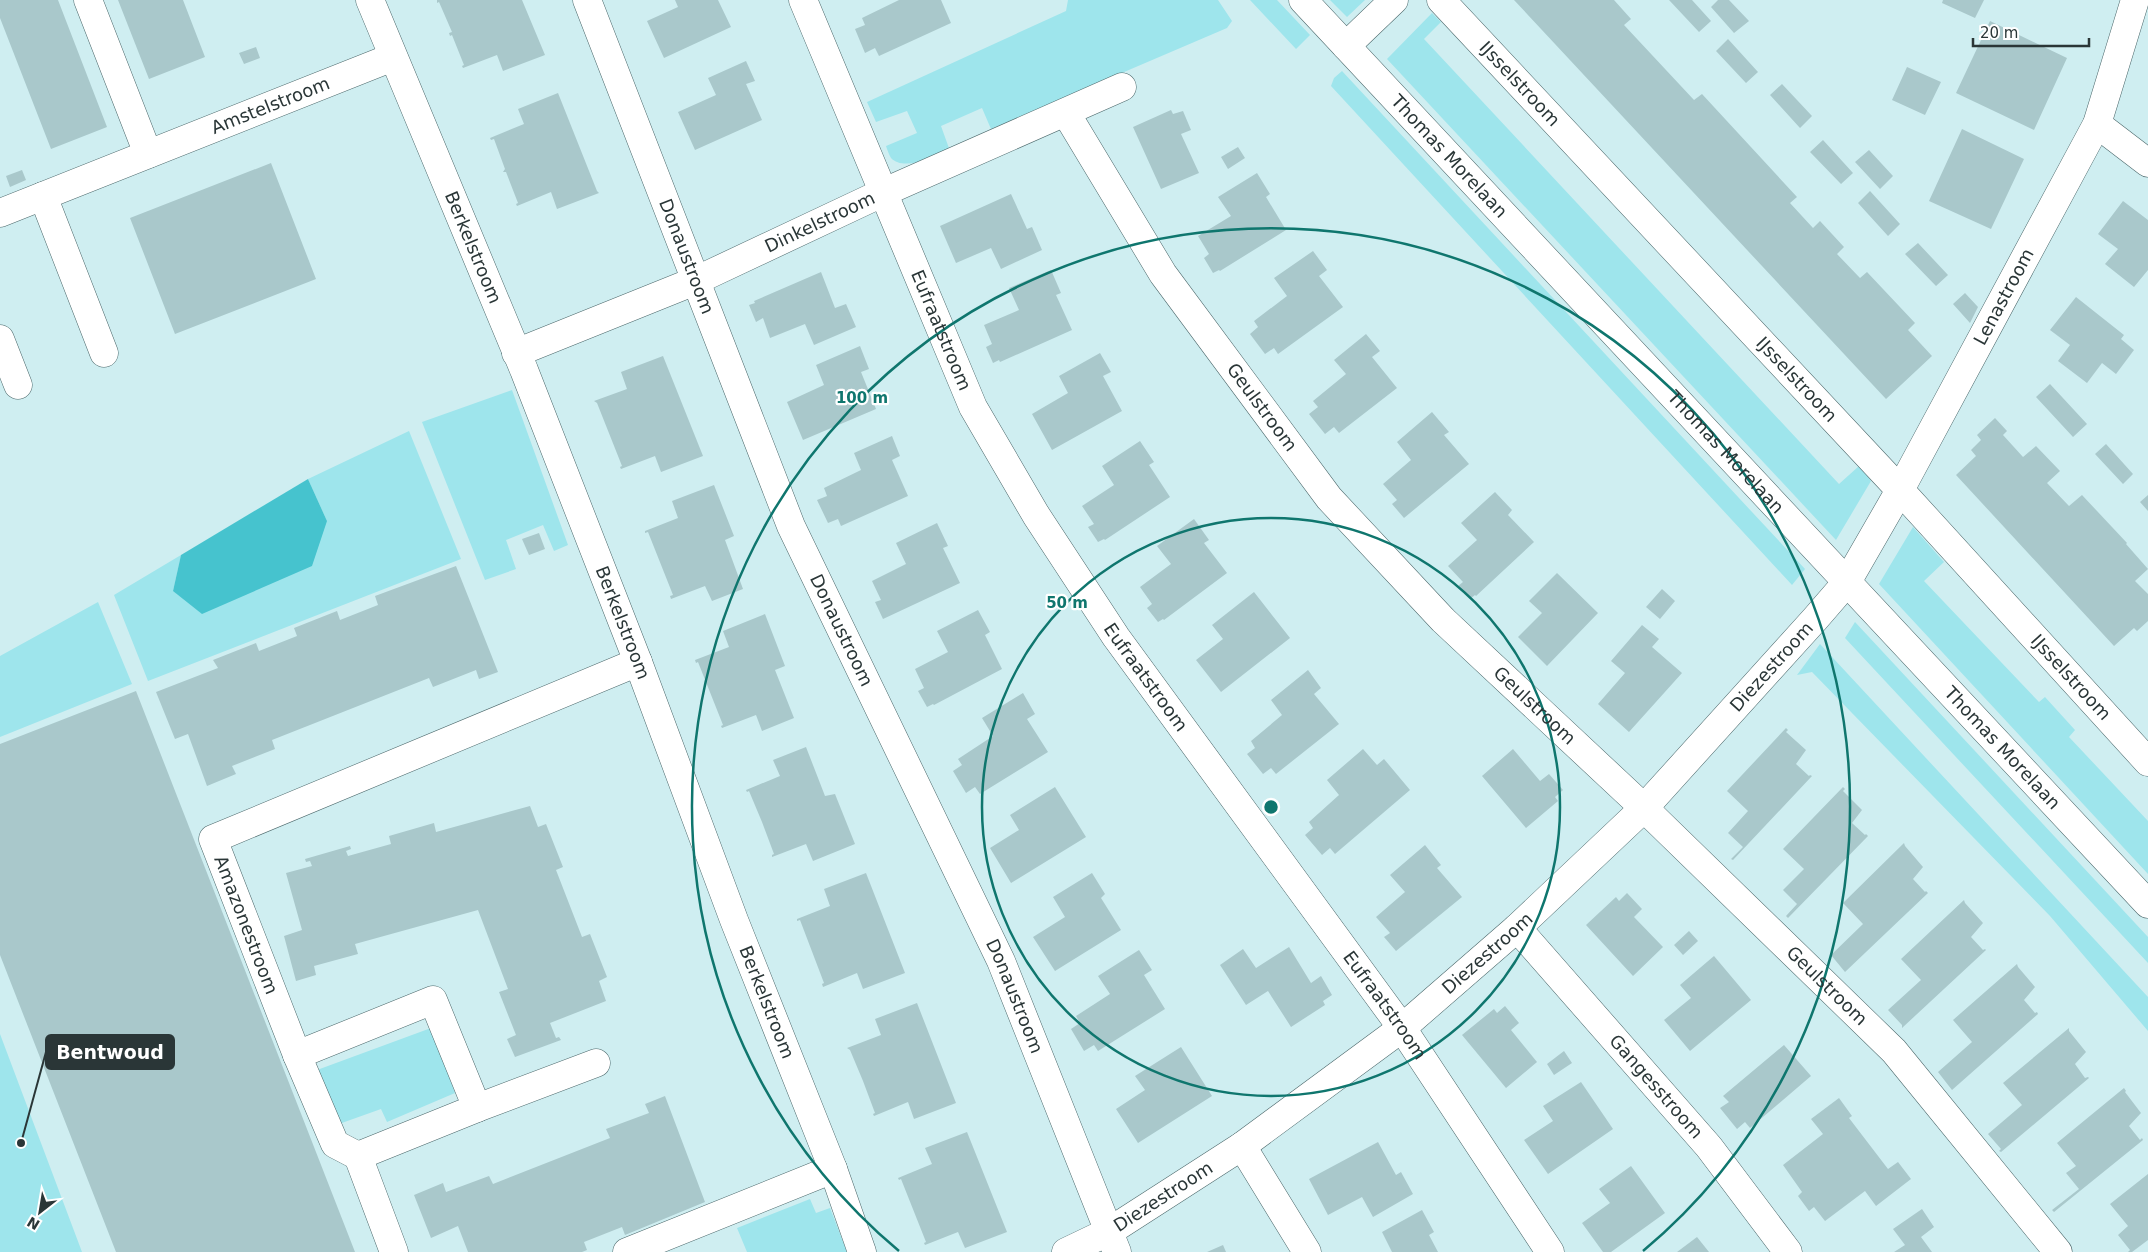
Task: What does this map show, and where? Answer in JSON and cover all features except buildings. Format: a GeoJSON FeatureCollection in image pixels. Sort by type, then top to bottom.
{"type":"FeatureCollection","features":[{"type":"Feature","properties":{"kind":"street"},"geometry":{"type":"LineString","coordinates":[[88,0],[148,154]]}},
{"type":"Feature","properties":{"kind":"street","name":"Berkelstroom"},"geometry":{"type":"LineString","coordinates":[[370,0],[516,353],[638,662],[734,920],[833,1169],[862,1252]]}},
{"type":"Feature","properties":{"kind":"street","name":"Donaustroom"},"geometry":{"type":"LineString","coordinates":[[587,0],[791,526],[1001,961],[1113,1242]]}},
{"type":"Feature","properties":{"kind":"street","name":"Eufraatstroom"},"geometry":{"type":"LineString","coordinates":[[803,0],[973,407],[1036,516],[1116,637],[1402,1028],[1550,1252]]}},
{"type":"Feature","properties":{"kind":"street","name":"Thomas Morelaan"},"geometry":{"type":"LineString","coordinates":[[1303,0],[2148,904]]}},
{"type":"Feature","properties":{"kind":"street"},"geometry":{"type":"LineString","coordinates":[[1346,46],[1394,0]]}},
{"type":"Feature","properties":{"kind":"street","name":"IJsselstroom"},"geometry":{"type":"LineString","coordinates":[[1442,0],[1900,490],[2148,762]]}},
{"type":"Feature","properties":{"kind":"street","name":"Lenastroom"},"geometry":{"type":"LineString","coordinates":[[1847,582],[1900,490],[2097,124],[2135,0]]}},
{"type":"Feature","properties":{"kind":"street","name":"Amstelstroom"},"geometry":{"type":"LineString","coordinates":[[0,213],[393,57]]}},
{"type":"Feature","properties":{"kind":"street","name":"Dinkelstroom"},"geometry":{"type":"LineString","coordinates":[[516,353],[695,281],[882,193],[1122,87]]}},
{"type":"Feature","properties":{"kind":"street","name":"Geulstroom"},"geometry":{"type":"LineString","coordinates":[[1066,113],[1163,274],[1329,498],[1443,620],[1644,808],[1894,1051],[2058,1252]]}},
{"type":"Feature","properties":{"kind":"street"},"geometry":{"type":"LineString","coordinates":[[2097,124],[2148,163]]}},
{"type":"Feature","properties":{"kind":"street"},"geometry":{"type":"LineString","coordinates":[[43,196],[104,353]]}},
{"type":"Feature","properties":{"kind":"street"},"geometry":{"type":"LineString","coordinates":[[0,339],[18,385]]}},
{"type":"Feature","properties":{"kind":"street","name":"Diezestroom"},"geometry":{"type":"LineString","coordinates":[[1066,1252],[1113,1242],[1402,1028],[1517,928],[1644,808],[1847,582]]}},
{"type":"Feature","properties":{"kind":"street","name":"Amazonestroom"},"geometry":{"type":"LineString","coordinates":[[297,1055],[213,839],[638,662]]}},
{"type":"Feature","properties":{"kind":"street","name":"Gangesstroom"},"geometry":{"type":"LineString","coordinates":[[1517,928],[1709,1148],[1788,1252]]}},
{"type":"Feature","properties":{"kind":"street"},"geometry":{"type":"LineString","coordinates":[[394,1252],[358,1156],[335,1144],[297,1055],[433,1000],[478,1108]]}},
{"type":"Feature","properties":{"kind":"street"},"geometry":{"type":"LineString","coordinates":[[358,1156],[596,1063]]}},
{"type":"Feature","properties":{"kind":"street"},"geometry":{"type":"LineString","coordinates":[[1242,1146],[1307,1252]]}},
{"type":"Feature","properties":{"kind":"street"},"geometry":{"type":"LineString","coordinates":[[627,1252],[764,1195],[833,1169]]}},
{"type":"Feature","properties":{"kind":"shaded area"},"geometry":{"type":"Polygon","coordinates":[[[1068,0],[1218,0],[1232,21],[1227,28],[991,129],[982,108],[941,126],[950,151],[920,162],[904,164],[891,158],[886,146],[917,133],[907,111],[876,122],[867,102],[1066,11],[1068,0]]]}},
{"type":"Feature","properties":{"kind":"shaded area"},"geometry":{"type":"Polygon","coordinates":[[[1250,0],[1277,0],[1310,35],[1296,49],[1250,0]]]}},
{"type":"Feature","properties":{"kind":"shaded area"},"geometry":{"type":"Polygon","coordinates":[[[1330,0],[1365,0],[1347,17],[1330,0]]]}},
{"type":"Feature","properties":{"kind":"shaded area"},"geometry":{"type":"Polygon","coordinates":[[[1432,13],[1441,22],[1424,39],[1839,484],[1859,466],[1871,481],[1836,540],[1387,59],[1432,13]]]}},
{"type":"Feature","properties":{"kind":"shaded area"},"geometry":{"type":"Polygon","coordinates":[[[1342,71],[1805,569],[1792,585],[1331,86],[1334,78],[1342,71]]]}},
{"type":"Feature","properties":{"kind":"shaded area"},"geometry":{"type":"Polygon","coordinates":[[[512,390],[568,545],[554,551],[543,525],[506,540],[516,569],[485,580],[422,422],[512,390]]]}},
{"type":"Feature","properties":{"kind":"shaded area"},"geometry":{"type":"Polygon","coordinates":[[[409,431],[461,559],[148,681],[114,595],[181,555],[173,591],[327,521],[308,479],[409,431]]]}},
{"type":"Feature","properties":{"kind":"shaded area"},"geometry":{"type":"Polygon","coordinates":[[[308,479],[327,521],[312,566],[202,614],[173,591],[181,555],[308,479]]]}},
{"type":"Feature","properties":{"kind":"shaded area"},"geometry":{"type":"Polygon","coordinates":[[[1913,527],[1944,562],[1924,581],[2039,702],[2045,697],[2075,730],[2069,737],[2148,821],[2148,874],[1879,584],[1913,527]]]}},
{"type":"Feature","properties":{"kind":"shaded area"},"geometry":{"type":"Polygon","coordinates":[[[98,602],[132,684],[0,737],[0,656],[98,602]]]}},
{"type":"Feature","properties":{"kind":"shaded area"},"geometry":{"type":"Polygon","coordinates":[[[1855,622],[2148,937],[2148,963],[1845,638],[1855,622]]]}},
{"type":"Feature","properties":{"kind":"shaded area"},"geometry":{"type":"Polygon","coordinates":[[[1820,644],[2148,997],[2148,1031],[2050,916],[1812,672],[1797,675],[1820,644]]]}},
{"type":"Feature","properties":{"kind":"shaded area"},"geometry":{"type":"Polygon","coordinates":[[[431,1028],[455,1093],[387,1122],[381,1109],[339,1124],[317,1070],[431,1028]]]}},
{"type":"Feature","properties":{"kind":"shaded area"},"geometry":{"type":"Polygon","coordinates":[[[0,1034],[82,1252],[0,1252],[0,1034]]]}},
{"type":"Feature","properties":{"kind":"shaded area"},"geometry":{"type":"Polygon","coordinates":[[[810,1199],[816,1213],[830,1208],[847,1252],[747,1252],[737,1228],[810,1199]]]}},
{"type":"Feature","properties":{"kind":"place","name":"Bentwoud"},"geometry":{"type":"Point","coordinates":[21,1143]}}]}
